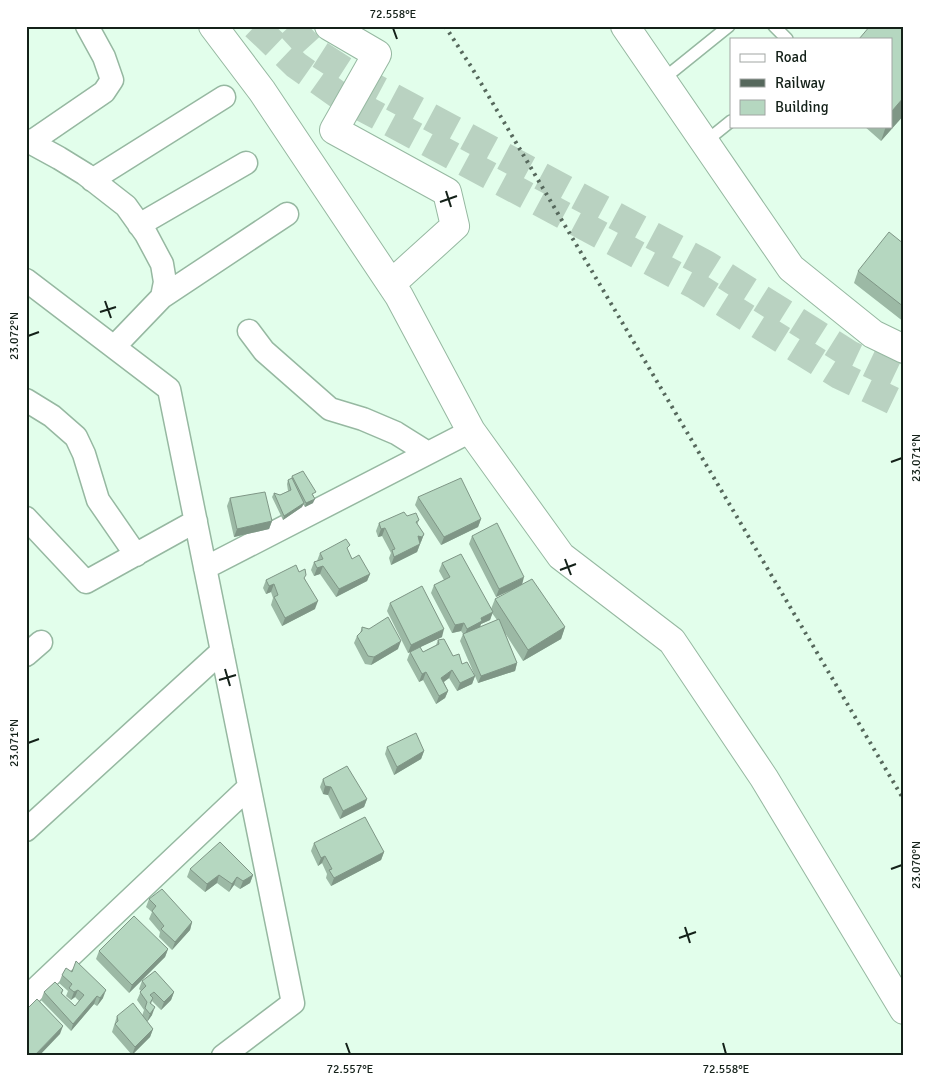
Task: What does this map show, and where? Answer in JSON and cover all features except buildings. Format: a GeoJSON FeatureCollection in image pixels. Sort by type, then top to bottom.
{"type":"FeatureCollection","features":[{"type":"Feature","properties":{"kind":"street"},"geometry":{"type":"LineString","coordinates":[[88,26],[104,57],[112,80],[104,92],[28,141],[59,158],[126,206],[162,264],[165,282],[162,296]]}},
{"type":"Feature","properties":{"kind":"street"},"geometry":{"type":"LineString","coordinates":[[213,26],[262,91],[399,296],[472,431],[561,556],[672,641],[764,778],[904,1010]]}},
{"type":"Feature","properties":{"kind":"street"},"geometry":{"type":"LineString","coordinates":[[329,26],[377,54],[334,130],[447,192],[455,226],[391,284]]}},
{"type":"Feature","properties":{"kind":"street"},"geometry":{"type":"LineString","coordinates":[[625,26],[791,268],[873,334],[904,349]]}},
{"type":"Feature","properties":{"kind":"street"},"geometry":{"type":"LineString","coordinates":[[92,180],[224,97]]}},
{"type":"Feature","properties":{"kind":"street"},"geometry":{"type":"LineString","coordinates":[[139,225],[246,163]]}},
{"type":"Feature","properties":{"kind":"street"},"geometry":{"type":"LineString","coordinates":[[114,347],[162,296],[287,214]]}},
{"type":"Feature","properties":{"kind":"street"},"geometry":{"type":"LineString","coordinates":[[26,280],[169,388],[293,1003],[223,1056]]}},
{"type":"Feature","properties":{"kind":"street"},"geometry":{"type":"LineString","coordinates":[[248,331],[264,351],[330,409],[363,419],[396,433],[428,453]]}},
{"type":"Feature","properties":{"kind":"street"},"geometry":{"type":"LineString","coordinates":[[26,400],[52,416],[76,438],[84,454],[98,500],[136,555]]}},
{"type":"Feature","properties":{"kind":"street"},"geometry":{"type":"LineString","coordinates":[[205,568],[472,431]]}},
{"type":"Feature","properties":{"kind":"street"},"geometry":{"type":"LineString","coordinates":[[26,518],[86,582],[196,521]]}},
{"type":"Feature","properties":{"kind":"street"},"geometry":{"type":"LineString","coordinates":[[26,830],[222,651]]}},
{"type":"Feature","properties":{"kind":"street"},"geometry":{"type":"LineString","coordinates":[[26,998],[249,787]]}},
{"type":"Feature","properties":{"kind":"lane"},"geometry":{"type":"LineString","coordinates":[[662,80],[729,26]]}},
{"type":"Feature","properties":{"kind":"lane"},"geometry":{"type":"LineString","coordinates":[[774,26],[786,38]]}},
{"type":"Feature","properties":{"kind":"lane"},"geometry":{"type":"LineString","coordinates":[[705,142],[730,122]]}},
{"type":"Feature","properties":{"kind":"tunnel"},"geometry":{"type":"LineString","coordinates":[[255,26],[296,65],[337,94],[696,286],[839,375],[904,406]]}},
{"type":"Feature","properties":{"kind":"tunnel"},"geometry":{"type":"LineString","coordinates":[[290,26],[311,49],[353,76],[706,264],[851,355],[904,380]]}},
{"type":"Feature","properties":{"kind":"railway"},"geometry":{"type":"LineString","coordinates":[[445,26],[472,68],[904,800]]}}]}
